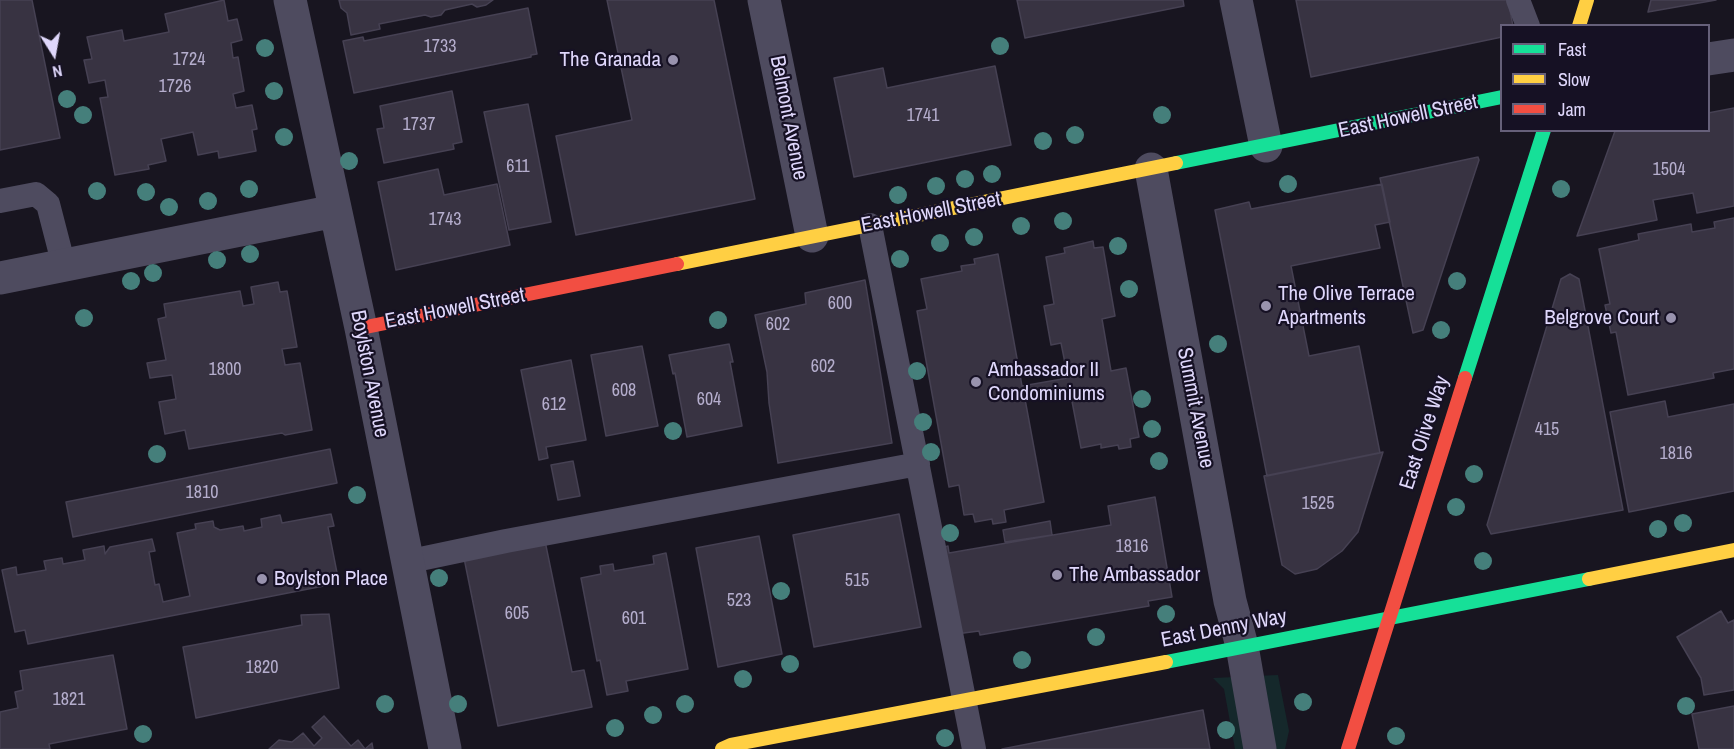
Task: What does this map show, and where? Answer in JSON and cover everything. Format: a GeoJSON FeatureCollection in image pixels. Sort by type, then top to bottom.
{"type":"FeatureCollection","features":[{"type":"Feature","properties":{"kind":"street","name":"Boylston Avenue"},"geometry":{"type":"LineString","coordinates":[[290,0],[361,328],[445,749]]}},
{"type":"Feature","properties":{"kind":"street","name":"Belmont Avenue"},"geometry":{"type":"LineString","coordinates":[[764,0],[812,236]]}},
{"type":"Feature","properties":{"kind":"street"},"geometry":{"type":"LineString","coordinates":[[1236,0],[1266,146]]}},
{"type":"Feature","properties":{"kind":"street"},"geometry":{"type":"LineString","coordinates":[[1580,24],[1587,0]]}},
{"type":"Feature","properties":{"kind":"street"},"geometry":{"type":"LineString","coordinates":[[1710,59],[1734,54]]}},
{"type":"Feature","properties":{"kind":"street","name":"East Howell Street"},"geometry":{"type":"LineString","coordinates":[[361,328],[1500,97]]}},
{"type":"Feature","properties":{"kind":"street","name":"East Olive Way"},"geometry":{"type":"LineString","coordinates":[[1348,749],[1543,132]]}},
{"type":"Feature","properties":{"kind":"street","name":"Summit Avenue"},"geometry":{"type":"LineString","coordinates":[[1151,169],[1228,589],[1242,646],[1260,749]]}},
{"type":"Feature","properties":{"kind":"street"},"geometry":{"type":"LineString","coordinates":[[0,278],[335,211]]}},
{"type":"Feature","properties":{"kind":"street","name":"East Denny Way"},"geometry":{"type":"LineString","coordinates":[[722,749],[1734,550]]}},
{"type":"Feature","properties":{"kind":"lane"},"geometry":{"type":"LineString","coordinates":[[1518,0],[1527,24]]}},
{"type":"Feature","properties":{"kind":"lane"},"geometry":{"type":"LineString","coordinates":[[0,201],[36,194],[48,204],[64,266]]}},
{"type":"Feature","properties":{"kind":"lane"},"geometry":{"type":"LineString","coordinates":[[870,225],[974,749]]}},
{"type":"Feature","properties":{"kind":"lane"},"geometry":{"type":"LineString","coordinates":[[406,562],[506,541],[918,464]]}},
{"type":"Feature","properties":{"kind":"green space"},"geometry":{"type":"Polygon","coordinates":[[[1278,675],[1289,731],[1285,749],[1235,749],[1224,689],[1213,678],[1278,675]]]}},
{"type":"Feature","properties":{"kind":"building"},"geometry":{"type":"Polygon","coordinates":[[[0,0],[32,0],[60,138],[0,150],[0,0]]]}},
{"type":"Feature","properties":{"kind":"building"},"geometry":{"type":"Polygon","coordinates":[[[224,0],[228,21],[237,19],[242,40],[231,43],[233,58],[238,57],[244,91],[233,94],[236,108],[252,105],[257,129],[252,130],[256,151],[219,158],[218,151],[198,155],[193,132],[161,139],[166,161],[148,165],[149,169],[115,175],[100,98],[108,97],[105,80],[89,83],[84,60],[92,59],[87,37],[122,30],[124,41],[169,32],[165,14],[224,0]]]}},
{"type":"Feature","properties":{"kind":"building"},"geometry":{"type":"Polygon","coordinates":[[[339,0],[493,0],[477,7],[472,4],[445,10],[441,15],[431,17],[425,15],[379,24],[380,29],[351,35],[347,13],[341,8],[339,0]]]}},
{"type":"Feature","properties":{"kind":"building","name":"The Granada"},"geometry":{"type":"Polygon","coordinates":[[[607,0],[714,0],[755,199],[576,235],[556,136],[632,120],[607,0]]]}},
{"type":"Feature","properties":{"kind":"building"},"geometry":{"type":"Polygon","coordinates":[[[1017,0],[1183,0],[1184,6],[1025,38],[1017,0]]]}},
{"type":"Feature","properties":{"kind":"building"},"geometry":{"type":"Polygon","coordinates":[[[1296,0],[1508,0],[1513,24],[1500,24],[1500,37],[1311,77],[1296,0]]]}},
{"type":"Feature","properties":{"kind":"building"},"geometry":{"type":"Polygon","coordinates":[[[1651,0],[1716,0],[1648,12],[1651,0]]]}},
{"type":"Feature","properties":{"kind":"building"},"geometry":{"type":"Polygon","coordinates":[[[528,8],[537,54],[531,57],[354,93],[343,41],[363,37],[364,41],[528,8]]]}},
{"type":"Feature","properties":{"kind":"building"},"geometry":{"type":"Polygon","coordinates":[[[995,66],[1011,145],[854,177],[834,78],[883,68],[887,88],[995,66]]]}},
{"type":"Feature","properties":{"kind":"building"},"geometry":{"type":"Polygon","coordinates":[[[452,91],[462,142],[453,144],[454,149],[384,163],[377,129],[384,128],[380,106],[452,91]]]}},
{"type":"Feature","properties":{"kind":"building"},"geometry":{"type":"Polygon","coordinates":[[[528,104],[551,222],[509,230],[484,112],[528,104]]]}},
{"type":"Feature","properties":{"kind":"building"},"geometry":{"type":"Polygon","coordinates":[[[1734,108],[1734,206],[1697,213],[1693,193],[1653,200],[1657,220],[1577,236],[1615,132],[1710,132],[1710,113],[1734,108]]]}},
{"type":"Feature","properties":{"kind":"building"},"geometry":{"type":"Polygon","coordinates":[[[1478,157],[1479,160],[1423,330],[1413,333],[1380,178],[1478,157]]]}},
{"type":"Feature","properties":{"kind":"building"},"geometry":{"type":"Polygon","coordinates":[[[438,169],[444,195],[497,184],[510,245],[396,270],[378,182],[438,169]]]}},
{"type":"Feature","properties":{"kind":"building","name":"The Olive Terrace Apartments"},"geometry":{"type":"Polygon","coordinates":[[[1382,184],[1390,222],[1375,225],[1380,248],[1291,266],[1309,356],[1359,346],[1380,453],[1267,476],[1215,210],[1249,202],[1251,209],[1382,184]]]}},
{"type":"Feature","properties":{"kind":"building","name":"Belgrove Court"},"geometry":{"type":"Polygon","coordinates":[[[1734,218],[1734,369],[1713,373],[1714,378],[1628,395],[1616,332],[1611,333],[1605,305],[1610,304],[1599,249],[1639,240],[1638,234],[1691,224],[1692,232],[1715,228],[1714,222],[1734,218]]]}},
{"type":"Feature","properties":{"kind":"building","name":"Ambassador II Condominiums"},"geometry":{"type":"Polygon","coordinates":[[[1093,241],[1094,248],[1103,247],[1115,316],[1102,319],[1111,371],[1126,368],[1139,437],[1130,439],[1131,447],[1119,449],[1118,445],[1101,448],[1101,444],[1081,448],[1070,391],[1025,399],[1044,502],[1004,510],[1006,522],[993,524],[992,519],[975,522],[973,514],[964,515],[959,485],[949,487],[917,311],[927,309],[921,279],[962,271],[961,266],[975,264],[974,259],[998,254],[1022,386],[1068,378],[1061,343],[1051,345],[1044,306],[1054,304],[1046,257],[1065,253],[1064,248],[1093,241]]]}},
{"type":"Feature","properties":{"kind":"building"},"geometry":{"type":"Polygon","coordinates":[[[1570,274],[1579,279],[1623,510],[1491,534],[1487,525],[1561,279],[1570,274]]]}},
{"type":"Feature","properties":{"kind":"building"},"geometry":{"type":"Polygon","coordinates":[[[865,280],[892,443],[778,463],[767,372],[755,315],[806,304],[805,293],[865,280]]]}},
{"type":"Feature","properties":{"kind":"building"},"geometry":{"type":"Polygon","coordinates":[[[278,282],[280,292],[287,291],[297,347],[282,349],[285,365],[300,363],[312,430],[189,449],[185,430],[165,434],[159,402],[176,399],[172,375],[150,378],[147,363],[166,360],[158,319],[166,317],[164,304],[240,291],[243,306],[254,304],[251,287],[278,282]]]}},
{"type":"Feature","properties":{"kind":"building"},"geometry":{"type":"Polygon","coordinates":[[[729,344],[733,362],[730,362],[742,426],[687,437],[675,373],[673,374],[669,355],[729,344]]]}},
{"type":"Feature","properties":{"kind":"building"},"geometry":{"type":"Polygon","coordinates":[[[642,346],[658,426],[606,436],[591,355],[642,346]]]}},
{"type":"Feature","properties":{"kind":"building"},"geometry":{"type":"Polygon","coordinates":[[[571,360],[586,440],[546,447],[548,458],[539,460],[521,370],[571,360]]]}},
{"type":"Feature","properties":{"kind":"building"},"geometry":{"type":"Polygon","coordinates":[[[1665,401],[1668,417],[1734,404],[1734,491],[1629,512],[1610,412],[1665,401]]]}},
{"type":"Feature","properties":{"kind":"building"},"geometry":{"type":"Polygon","coordinates":[[[330,449],[337,483],[73,537],[66,502],[330,449]]]}},
{"type":"Feature","properties":{"kind":"building"},"geometry":{"type":"Polygon","coordinates":[[[1383,452],[1358,532],[1342,551],[1317,569],[1295,574],[1282,565],[1264,476],[1383,452]]]}},
{"type":"Feature","properties":{"kind":"building"},"geometry":{"type":"Polygon","coordinates":[[[573,461],[580,496],[558,500],[551,465],[573,461]]]}},
{"type":"Feature","properties":{"kind":"building","name":"The Ambassador"},"geometry":{"type":"Polygon","coordinates":[[[1155,497],[1172,597],[1148,601],[1149,606],[980,635],[979,631],[956,634],[941,548],[948,546],[949,553],[1111,525],[1108,506],[1155,497]]]}},
{"type":"Feature","properties":{"kind":"building","name":"Boylston Place"},"geometry":{"type":"Polygon","coordinates":[[[331,514],[334,526],[328,527],[339,583],[28,644],[25,630],[15,632],[2,570],[16,567],[17,575],[46,570],[44,561],[62,558],[63,564],[85,560],[83,550],[104,546],[105,554],[110,547],[152,539],[155,551],[149,552],[155,585],[159,584],[163,602],[190,596],[177,533],[196,529],[195,524],[213,521],[214,527],[220,530],[243,526],[244,531],[262,527],[261,519],[280,515],[282,523],[331,514]]]}},
{"type":"Feature","properties":{"kind":"building"},"geometry":{"type":"Polygon","coordinates":[[[899,514],[921,627],[814,647],[793,535],[899,514]]]}},
{"type":"Feature","properties":{"kind":"building"},"geometry":{"type":"Polygon","coordinates":[[[1050,521],[1052,535],[1005,542],[1003,530],[1050,521]]]}},
{"type":"Feature","properties":{"kind":"building"},"geometry":{"type":"Polygon","coordinates":[[[759,536],[782,654],[718,667],[696,548],[759,536]]]}},
{"type":"Feature","properties":{"kind":"building"},"geometry":{"type":"Polygon","coordinates":[[[545,541],[572,672],[584,670],[592,707],[498,726],[464,558],[545,541]]]}},
{"type":"Feature","properties":{"kind":"building"},"geometry":{"type":"Polygon","coordinates":[[[666,553],[688,669],[626,681],[628,691],[607,695],[600,660],[597,661],[581,578],[601,574],[600,566],[613,564],[614,571],[654,564],[653,556],[666,553]]]}},
{"type":"Feature","properties":{"kind":"building"},"geometry":{"type":"Polygon","coordinates":[[[1721,611],[1728,623],[1734,620],[1734,690],[1704,695],[1701,678],[1677,637],[1721,611]]]}},
{"type":"Feature","properties":{"kind":"building"},"geometry":{"type":"Polygon","coordinates":[[[329,614],[339,688],[196,718],[183,647],[302,625],[301,615],[329,614]]]}},
{"type":"Feature","properties":{"kind":"building"},"geometry":{"type":"Polygon","coordinates":[[[113,655],[127,729],[49,744],[50,749],[0,749],[0,712],[18,708],[15,692],[23,690],[20,671],[113,655]]]}},
{"type":"Feature","properties":{"kind":"building"},"geometry":{"type":"Polygon","coordinates":[[[1734,706],[1734,749],[1699,749],[1692,714],[1734,706]]]}},
{"type":"Feature","properties":{"kind":"building"},"geometry":{"type":"Polygon","coordinates":[[[1203,710],[1210,749],[1002,749],[1203,710]]]}},
{"type":"Feature","properties":{"kind":"building"},"geometry":{"type":"Polygon","coordinates":[[[324,716],[351,746],[358,740],[365,749],[269,749],[279,740],[292,742],[303,733],[314,746],[322,738],[312,727],[324,716]]]}},
{"type":"Feature","properties":{"kind":"building"},"geometry":{"type":"Polygon","coordinates":[[[372,743],[373,749],[365,749],[372,743]]]}},
{"type":"Feature","properties":{"kind":"traffic: fast"},"geometry":{"type":"LineString","coordinates":[[1176,163],[1500,97]]}},
{"type":"Feature","properties":{"kind":"traffic: fast"},"geometry":{"type":"LineString","coordinates":[[1465,378],[1543,132]]}},
{"type":"Feature","properties":{"kind":"traffic: fast"},"geometry":{"type":"LineString","coordinates":[[1166,662],[1589,579]]}},
{"type":"Feature","properties":{"kind":"traffic: slow"},"geometry":{"type":"LineString","coordinates":[[1580,24],[1587,0]]}},
{"type":"Feature","properties":{"kind":"traffic: slow"},"geometry":{"type":"LineString","coordinates":[[677,264],[1176,163]]}},
{"type":"Feature","properties":{"kind":"traffic: slow"},"geometry":{"type":"LineString","coordinates":[[1589,579],[1734,550]]}},
{"type":"Feature","properties":{"kind":"traffic: slow"},"geometry":{"type":"LineString","coordinates":[[722,749],[731,745],[1166,662]]}},
{"type":"Feature","properties":{"kind":"traffic: jam"},"geometry":{"type":"LineString","coordinates":[[361,328],[677,264]]}},
{"type":"Feature","properties":{"kind":"traffic: jam"},"geometry":{"type":"LineString","coordinates":[[1348,749],[1465,378]]}},
{"type":"Feature","properties":{"kind":"place","name":"The Granada"},"geometry":{"type":"Point","coordinates":[673,60]}},
{"type":"Feature","properties":{"kind":"place","name":"The Olive Terrace Apartments"},"geometry":{"type":"Point","coordinates":[1266,306]}},
{"type":"Feature","properties":{"kind":"place","name":"Belgrove Court"},"geometry":{"type":"Point","coordinates":[1671,318]}},
{"type":"Feature","properties":{"kind":"place","name":"Ambassador II Condominiums"},"geometry":{"type":"Point","coordinates":[976,382]}},
{"type":"Feature","properties":{"kind":"place","name":"The Ambassador"},"geometry":{"type":"Point","coordinates":[1057,575]}},
{"type":"Feature","properties":{"kind":"place","name":"Boylston Place"},"geometry":{"type":"Point","coordinates":[262,579]}}]}
